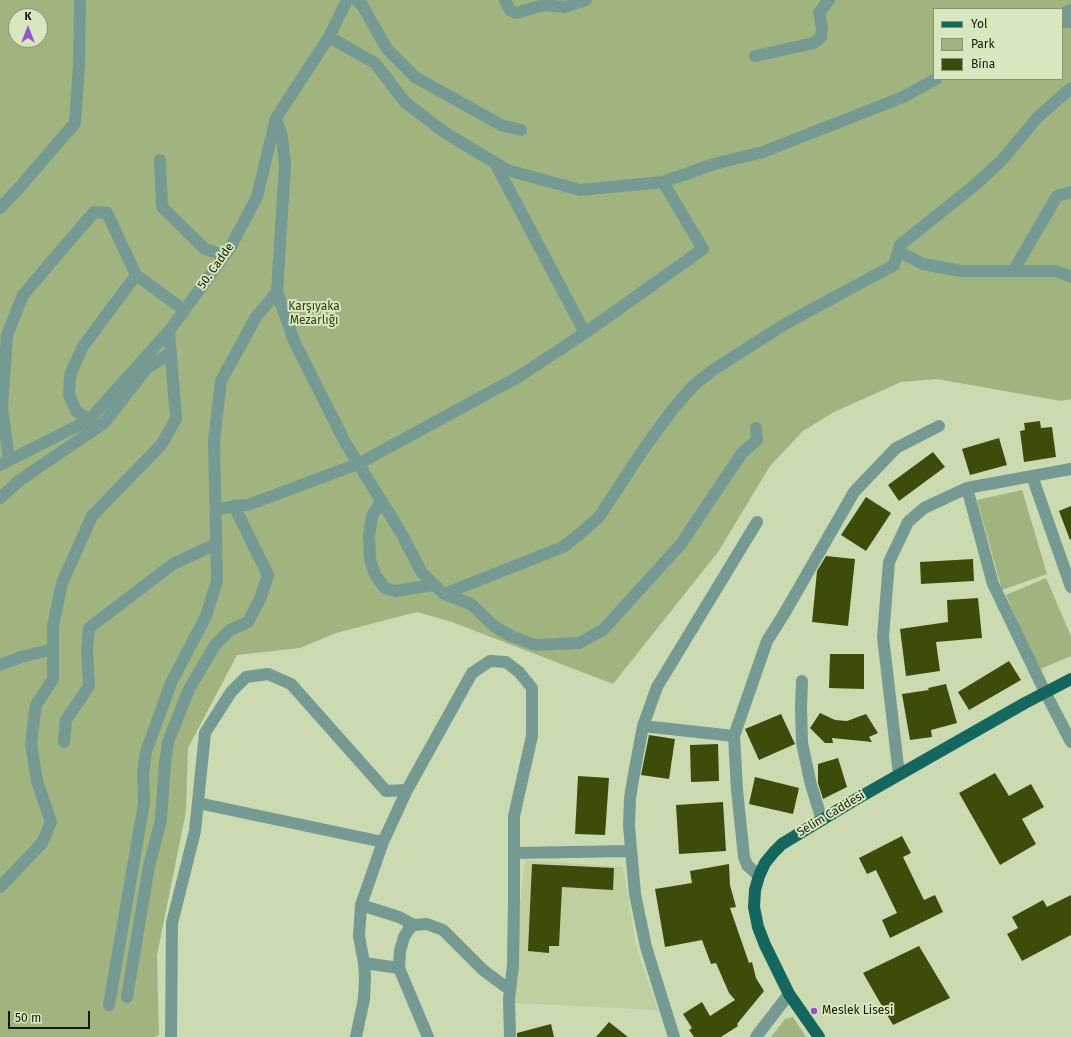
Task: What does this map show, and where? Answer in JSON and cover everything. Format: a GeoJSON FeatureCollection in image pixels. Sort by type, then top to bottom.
{"type":"FeatureCollection","features":[{"type":"Feature","properties":{"kind":"main road","name":"Selim Caddesi"},"geometry":{"type":"LineString","coordinates":[[819,1037],[789,994],[758,927],[754,907],[755,890],[759,876],[765,864],[782,844],[899,775],[1045,692],[1071,679]]}},
{"type":"Feature","properties":{"kind":"street"},"geometry":{"type":"LineString","coordinates":[[0,208],[75,123],[80,0]]}},
{"type":"Feature","properties":{"kind":"street","name":"50. Cadde"},"geometry":{"type":"LineString","coordinates":[[5,463],[89,420],[169,331],[230,248],[257,197],[276,118],[329,37],[347,0]]}},
{"type":"Feature","properties":{"kind":"street"},"geometry":{"type":"LineString","coordinates":[[356,0],[362,5],[387,49],[415,77],[501,125],[521,130]]}},
{"type":"Feature","properties":{"kind":"street"},"geometry":{"type":"LineString","coordinates":[[505,0],[510,10],[516,12],[544,5],[565,7],[586,0]]}},
{"type":"Feature","properties":{"kind":"street"},"geometry":{"type":"LineString","coordinates":[[756,56],[814,43],[821,37],[822,28],[819,12],[829,0]]}},
{"type":"Feature","properties":{"kind":"street"},"geometry":{"type":"LineString","coordinates":[[329,37],[375,63],[405,102],[444,132],[506,170],[580,190],[663,182],[714,164],[763,152],[903,97],[934,80]]}},
{"type":"Feature","properties":{"kind":"street"},"geometry":{"type":"LineString","coordinates":[[444,594],[563,547],[599,517],[645,447],[673,409],[693,386],[713,370],[785,324],[894,265],[900,245],[974,186],[1002,160],[1037,118],[1071,88]]}},
{"type":"Feature","properties":{"kind":"street"},"geometry":{"type":"LineString","coordinates":[[276,118],[282,137],[285,165],[277,292],[294,341],[346,444],[400,531],[422,573],[444,594],[471,604],[495,627],[511,636],[535,645],[579,643],[603,630],[681,544],[742,454],[757,440],[756,428]]}},
{"type":"Feature","properties":{"kind":"street"},"geometry":{"type":"LineString","coordinates":[[160,160],[162,207],[204,250],[224,255]]}},
{"type":"Feature","properties":{"kind":"street"},"geometry":{"type":"LineString","coordinates":[[495,162],[584,333]]}},
{"type":"Feature","properties":{"kind":"street"},"geometry":{"type":"LineString","coordinates":[[216,510],[248,505],[358,464],[518,376],[584,333],[703,250],[663,182]]}},
{"type":"Feature","properties":{"kind":"street"},"geometry":{"type":"LineString","coordinates":[[1014,270],[1057,196],[1071,192]]}},
{"type":"Feature","properties":{"kind":"street"},"geometry":{"type":"LineString","coordinates":[[5,463],[2,407],[6,335],[23,295],[94,212],[107,213],[136,275],[184,310]]}},
{"type":"Feature","properties":{"kind":"street"},"geometry":{"type":"LineString","coordinates":[[898,252],[923,264],[961,271],[1056,271],[1071,277]]}},
{"type":"Feature","properties":{"kind":"street"},"geometry":{"type":"LineString","coordinates":[[89,420],[76,411],[69,395],[70,375],[82,348],[136,275]]}},
{"type":"Feature","properties":{"kind":"street"},"geometry":{"type":"LineString","coordinates":[[109,1005],[144,803],[143,774],[146,752],[171,683],[206,616],[217,581],[214,441],[221,381],[256,318],[277,292]]}},
{"type":"Feature","properties":{"kind":"street"},"geometry":{"type":"LineString","coordinates":[[0,887],[42,843],[50,822],[37,781],[31,744],[36,705],[53,679],[53,626],[62,583],[92,516],[161,444],[176,419],[169,331]]}},
{"type":"Feature","properties":{"kind":"street"},"geometry":{"type":"LineString","coordinates":[[0,498],[20,480],[104,423],[146,369],[170,353]]}},
{"type":"Feature","properties":{"kind":"street"},"geometry":{"type":"LineString","coordinates":[[759,876],[748,865],[744,857],[737,790],[734,736],[767,641],[854,492],[896,448],[939,426]]}},
{"type":"Feature","properties":{"kind":"street"},"geometry":{"type":"LineString","coordinates":[[899,775],[883,637],[889,562],[908,522],[924,508],[967,488],[1071,469]]}},
{"type":"Feature","properties":{"kind":"street"},"geometry":{"type":"LineString","coordinates":[[1032,476],[1071,587]]}},
{"type":"Feature","properties":{"kind":"street"},"geometry":{"type":"LineString","coordinates":[[967,488],[993,584],[1071,742]]}},
{"type":"Feature","properties":{"kind":"street"},"geometry":{"type":"LineString","coordinates":[[380,501],[372,516],[369,536],[370,560],[375,575],[385,588],[395,591],[434,585]]}},
{"type":"Feature","properties":{"kind":"street"},"geometry":{"type":"LineString","coordinates":[[127,997],[149,866],[161,820],[168,742],[189,689],[215,645],[230,630],[248,622],[260,599],[268,575],[234,506]]}},
{"type":"Feature","properties":{"kind":"street"},"geometry":{"type":"LineString","coordinates":[[674,1037],[644,940],[635,894],[629,826],[630,798],[643,726],[657,687],[757,522]]}},
{"type":"Feature","properties":{"kind":"street"},"geometry":{"type":"LineString","coordinates":[[64,742],[66,720],[89,686],[86,649],[90,628],[173,564],[216,544]]}},
{"type":"Feature","properties":{"kind":"street"},"geometry":{"type":"LineString","coordinates":[[0,664],[53,649]]}},
{"type":"Feature","properties":{"kind":"street"},"geometry":{"type":"LineString","coordinates":[[356,1037],[364,999],[366,978],[359,936],[361,905],[383,842],[407,790],[472,673],[490,661],[506,662],[519,672],[532,688],[532,736],[514,816],[513,957],[510,990],[510,1037]]}},
{"type":"Feature","properties":{"kind":"street"},"geometry":{"type":"LineString","coordinates":[[171,1037],[172,923],[195,832],[205,733],[231,692],[246,677],[268,674],[291,684],[386,791],[407,790]]}},
{"type":"Feature","properties":{"kind":"street"},"geometry":{"type":"LineString","coordinates":[[802,681],[802,743],[811,785],[822,820]]}},
{"type":"Feature","properties":{"kind":"street"},"geometry":{"type":"LineString","coordinates":[[643,726],[734,736]]}},
{"type":"Feature","properties":{"kind":"street"},"geometry":{"type":"LineString","coordinates":[[198,803],[383,842]]}},
{"type":"Feature","properties":{"kind":"street"},"geometry":{"type":"LineString","coordinates":[[514,853],[631,851]]}},
{"type":"Feature","properties":{"kind":"street"},"geometry":{"type":"LineString","coordinates":[[361,905],[399,917],[414,924],[427,924],[443,930],[483,970],[510,990]]}},
{"type":"Feature","properties":{"kind":"street"},"geometry":{"type":"LineString","coordinates":[[414,924],[404,937],[400,950],[399,968],[428,1037]]}},
{"type":"Feature","properties":{"kind":"street"},"geometry":{"type":"LineString","coordinates":[[364,963],[399,968]]}},
{"type":"Feature","properties":{"kind":"street"},"geometry":{"type":"LineString","coordinates":[[756,1037],[789,994]]}},
{"type":"Feature","properties":{"kind":"shaded area"},"geometry":{"type":"Polygon","coordinates":[[[525,860],[623,867],[636,946],[658,1010],[515,1003],[519,915],[525,860]]]}},
{"type":"Feature","properties":{"kind":"green space","name":"Karşıyaka Mezarlığı"},"geometry":{"type":"Polygon","coordinates":[[[0,0],[1071,0],[1071,399],[1061,401],[937,379],[901,382],[834,412],[803,431],[770,466],[718,552],[613,684],[452,622],[417,612],[336,633],[300,648],[237,655],[188,748],[186,811],[157,955],[159,1035],[154,1037],[0,1037],[0,0]]]}},
{"type":"Feature","properties":{"kind":"green space"},"geometry":{"type":"Polygon","coordinates":[[[1022,490],[1047,574],[1002,590],[977,500],[1022,490]]]}},
{"type":"Feature","properties":{"kind":"green space"},"geometry":{"type":"Polygon","coordinates":[[[1046,578],[1071,636],[1071,656],[1038,670],[1006,595],[1046,578]]]}},
{"type":"Feature","properties":{"kind":"green space"},"geometry":{"type":"Polygon","coordinates":[[[793,1017],[806,1037],[771,1037],[785,1019],[793,1017]]]}},
{"type":"Feature","properties":{"kind":"building"},"geometry":{"type":"Polygon","coordinates":[[[1040,421],[1041,428],[1052,427],[1056,457],[1024,462],[1020,431],[1025,430],[1024,423],[1040,421]]]}},
{"type":"Feature","properties":{"kind":"building"},"geometry":{"type":"Polygon","coordinates":[[[999,438],[1007,465],[970,475],[962,449],[999,438]]]}},
{"type":"Feature","properties":{"kind":"building"},"geometry":{"type":"Polygon","coordinates":[[[933,452],[945,467],[899,501],[888,485],[933,452]]]}},
{"type":"Feature","properties":{"kind":"building"},"geometry":{"type":"Polygon","coordinates":[[[866,497],[891,513],[866,551],[841,535],[866,497]]]}},
{"type":"Feature","properties":{"kind":"building"},"geometry":{"type":"Polygon","coordinates":[[[1071,506],[1071,539],[1070,540],[1059,511],[1071,506]]]}},
{"type":"Feature","properties":{"kind":"building"},"geometry":{"type":"Polygon","coordinates":[[[826,556],[855,559],[848,626],[812,622],[817,571],[826,556]]]}},
{"type":"Feature","properties":{"kind":"building"},"geometry":{"type":"Polygon","coordinates":[[[973,559],[974,581],[921,584],[920,562],[973,559]]]}},
{"type":"Feature","properties":{"kind":"building"},"geometry":{"type":"Polygon","coordinates":[[[978,598],[982,638],[936,642],[940,671],[906,676],[900,629],[948,622],[947,600],[978,598]]]}},
{"type":"Feature","properties":{"kind":"building"},"geometry":{"type":"Polygon","coordinates":[[[830,654],[864,654],[864,689],[829,688],[830,654]]]}},
{"type":"Feature","properties":{"kind":"building"},"geometry":{"type":"Polygon","coordinates":[[[1009,661],[1021,680],[969,710],[958,692],[1009,661]]]}},
{"type":"Feature","properties":{"kind":"building"},"geometry":{"type":"Polygon","coordinates":[[[946,684],[957,723],[931,730],[932,737],[910,740],[902,694],[929,690],[928,688],[946,684]]]}},
{"type":"Feature","properties":{"kind":"building"},"geometry":{"type":"Polygon","coordinates":[[[820,713],[835,720],[847,721],[866,714],[878,733],[869,737],[872,742],[832,738],[833,743],[825,743],[810,728],[820,713]]]}},
{"type":"Feature","properties":{"kind":"building"},"geometry":{"type":"Polygon","coordinates":[[[781,714],[795,744],[759,760],[745,729],[781,714]]]}},
{"type":"Feature","properties":{"kind":"building"},"geometry":{"type":"Polygon","coordinates":[[[649,735],[675,739],[669,779],[641,775],[649,735]]]}},
{"type":"Feature","properties":{"kind":"building"},"geometry":{"type":"Polygon","coordinates":[[[718,744],[719,781],[691,782],[690,745],[718,744]]]}},
{"type":"Feature","properties":{"kind":"building"},"geometry":{"type":"Polygon","coordinates":[[[838,758],[847,787],[823,799],[818,783],[818,764],[838,758]]]}},
{"type":"Feature","properties":{"kind":"building"},"geometry":{"type":"Polygon","coordinates":[[[995,773],[1009,796],[1031,784],[1044,807],[1022,819],[1036,844],[1000,865],[959,793],[995,773]]]}},
{"type":"Feature","properties":{"kind":"building"},"geometry":{"type":"Polygon","coordinates":[[[578,776],[609,778],[605,835],[575,834],[578,776]]]}},
{"type":"Feature","properties":{"kind":"building"},"geometry":{"type":"Polygon","coordinates":[[[755,777],[799,788],[793,814],[749,804],[755,777]]]}},
{"type":"Feature","properties":{"kind":"building"},"geometry":{"type":"Polygon","coordinates":[[[723,802],[726,851],[679,854],[676,805],[723,802]]]}},
{"type":"Feature","properties":{"kind":"building"},"geometry":{"type":"Polygon","coordinates":[[[902,836],[911,853],[903,857],[924,900],[935,895],[943,912],[890,938],[882,920],[897,913],[876,870],[867,874],[859,858],[902,836]]]}},
{"type":"Feature","properties":{"kind":"building"},"geometry":{"type":"Polygon","coordinates":[[[532,864],[614,868],[613,890],[562,887],[559,946],[549,946],[549,953],[528,951],[532,864]]]}},
{"type":"Feature","properties":{"kind":"building"},"geometry":{"type":"Polygon","coordinates":[[[729,864],[730,885],[736,907],[730,908],[749,963],[752,962],[756,978],[764,991],[737,1024],[738,1026],[721,1037],[694,1037],[689,1030],[692,1028],[683,1014],[702,1002],[710,1016],[735,1000],[729,993],[716,963],[711,964],[702,940],[665,947],[655,889],[692,883],[690,871],[729,864]]]}},
{"type":"Feature","properties":{"kind":"building"},"geometry":{"type":"Polygon","coordinates":[[[1071,895],[1071,935],[1022,961],[1007,934],[1018,928],[1012,917],[1043,900],[1047,907],[1071,895]]]}},
{"type":"Feature","properties":{"kind":"building"},"geometry":{"type":"Polygon","coordinates":[[[919,946],[950,998],[893,1025],[863,973],[919,946]]]}},
{"type":"Feature","properties":{"kind":"building"},"geometry":{"type":"Polygon","coordinates":[[[609,1022],[628,1037],[596,1037],[609,1022]]]}},
{"type":"Feature","properties":{"kind":"building"},"geometry":{"type":"Polygon","coordinates":[[[551,1024],[554,1037],[517,1037],[517,1033],[551,1024]]]}},
{"type":"Feature","properties":{"kind":"place","name":"Meslek Lisesi"},"geometry":{"type":"Point","coordinates":[814,1011]}}]}
